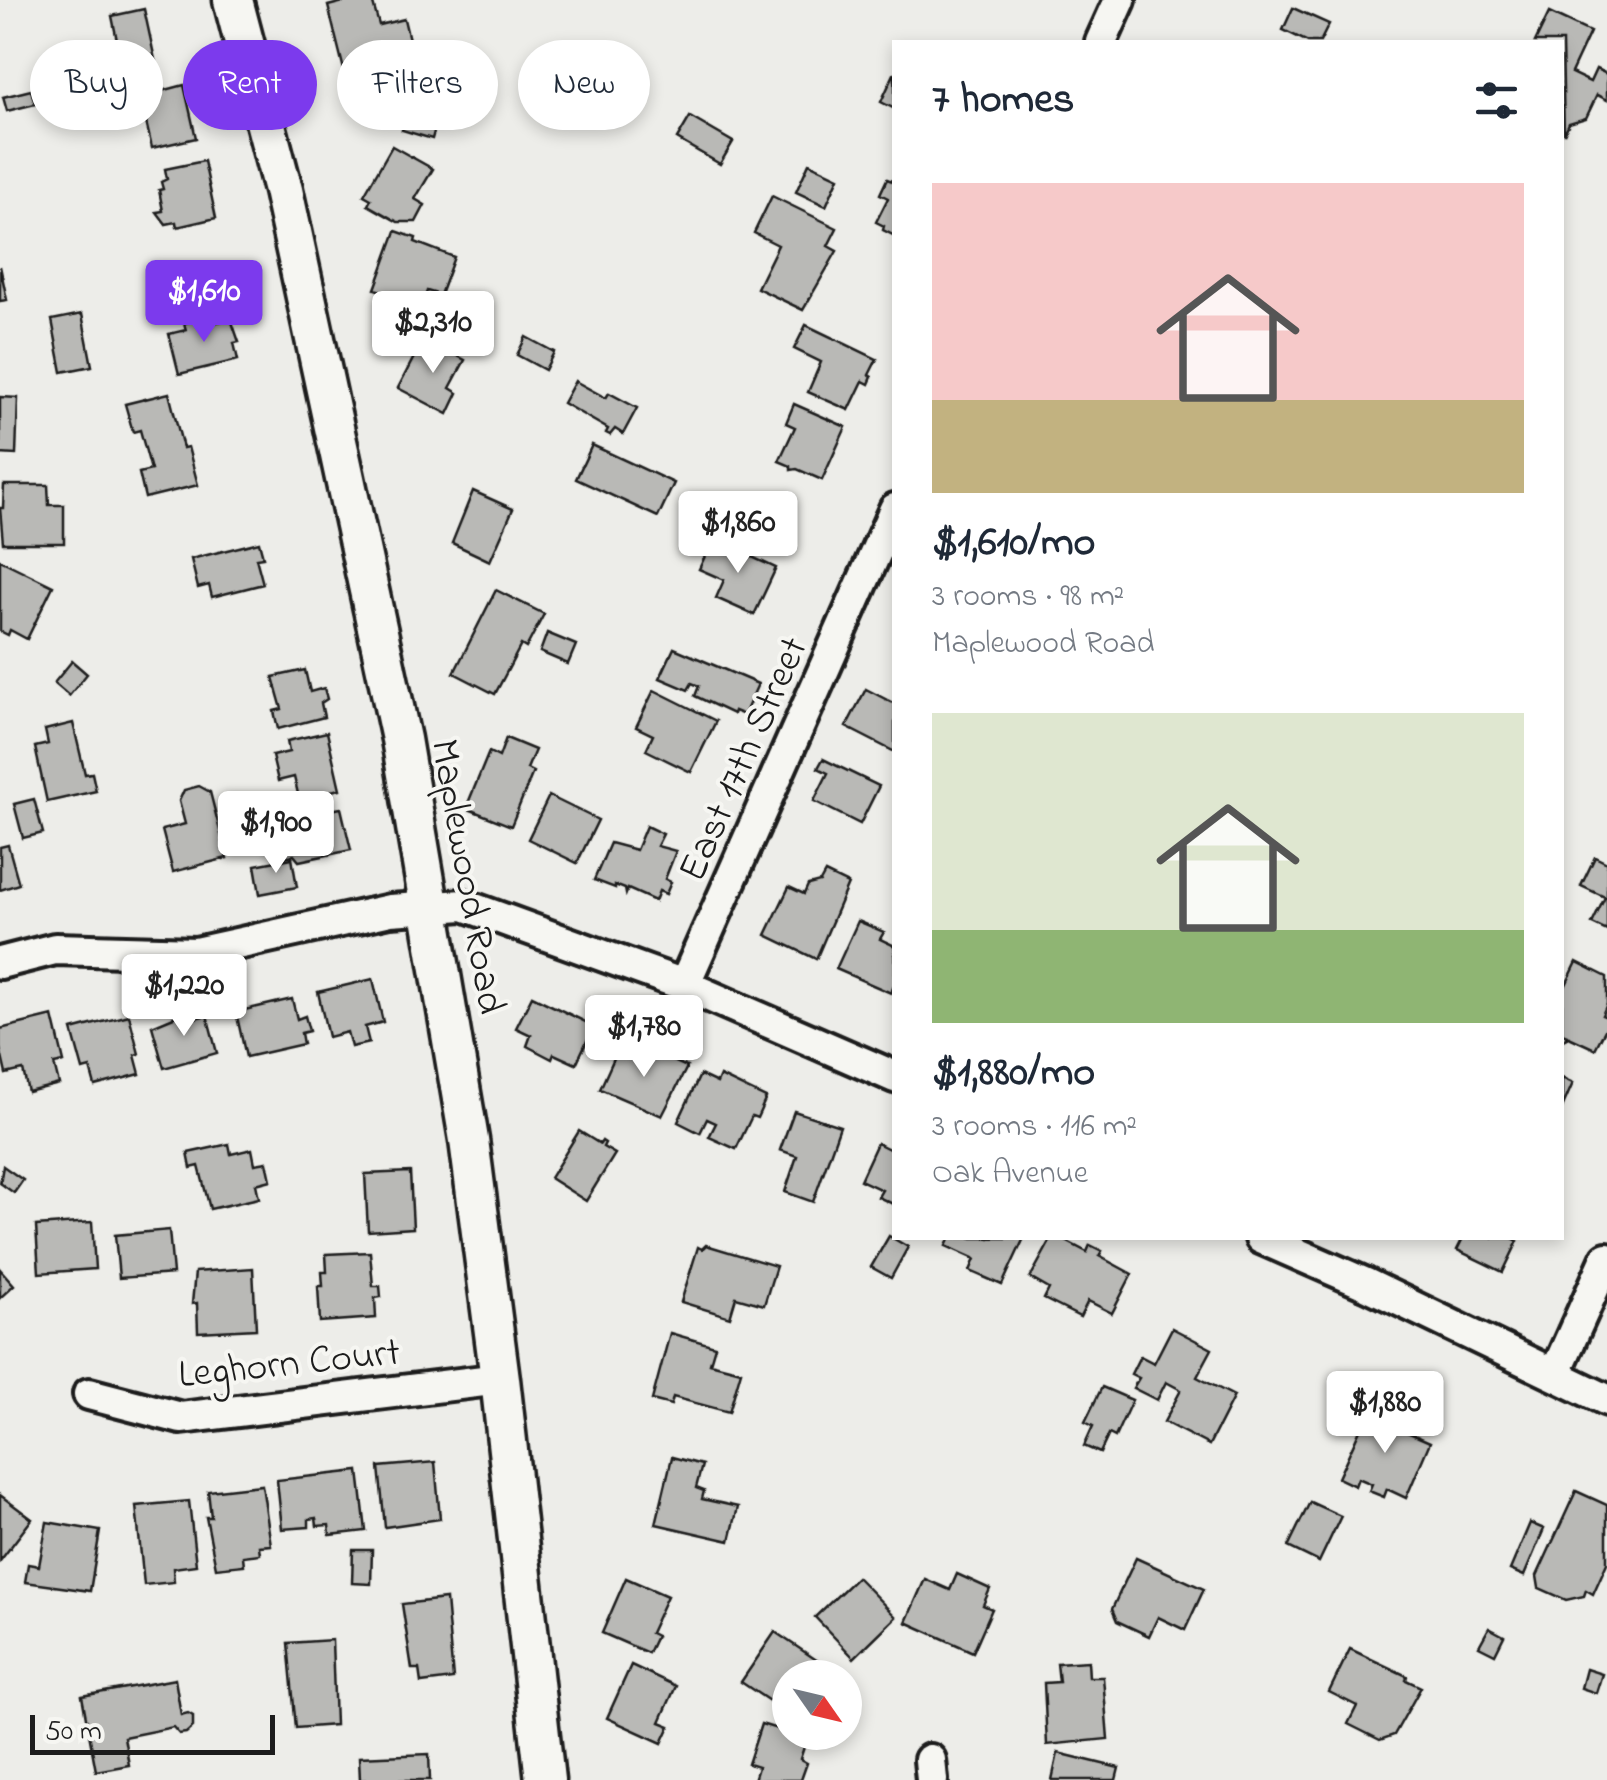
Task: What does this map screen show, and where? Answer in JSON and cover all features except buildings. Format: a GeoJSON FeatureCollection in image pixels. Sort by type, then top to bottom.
{"type":"FeatureCollection","features":[{"type":"Feature","properties":{"kind":"street","name":"Maplewood Road"},"geometry":{"type":"LineString","coordinates":[[233,0],[283,190],[402,739],[468,1140],[500,1378],[544,1780]]}},
{"type":"Feature","properties":{"kind":"street"},"geometry":{"type":"LineString","coordinates":[[1102,40],[1120,0]]}},
{"type":"Feature","properties":{"kind":"street","name":"East 17th Street"},"geometry":{"type":"LineString","coordinates":[[684,985],[892,516]]}},
{"type":"Feature","properties":{"kind":"street"},"geometry":{"type":"LineString","coordinates":[[0,963],[55,948],[196,954],[390,910],[464,904],[684,985],[892,1076]]}},
{"type":"Feature","properties":{"kind":"street"},"geometry":{"type":"LineString","coordinates":[[1265,1240],[1607,1400]]}},
{"type":"Feature","properties":{"kind":"street"},"geometry":{"type":"LineString","coordinates":[[1555,1374],[1607,1258]]}},
{"type":"Feature","properties":{"kind":"street","name":"Leghorn Court"},"geometry":{"type":"LineString","coordinates":[[89,1394],[181,1418],[500,1378]]}}]}
